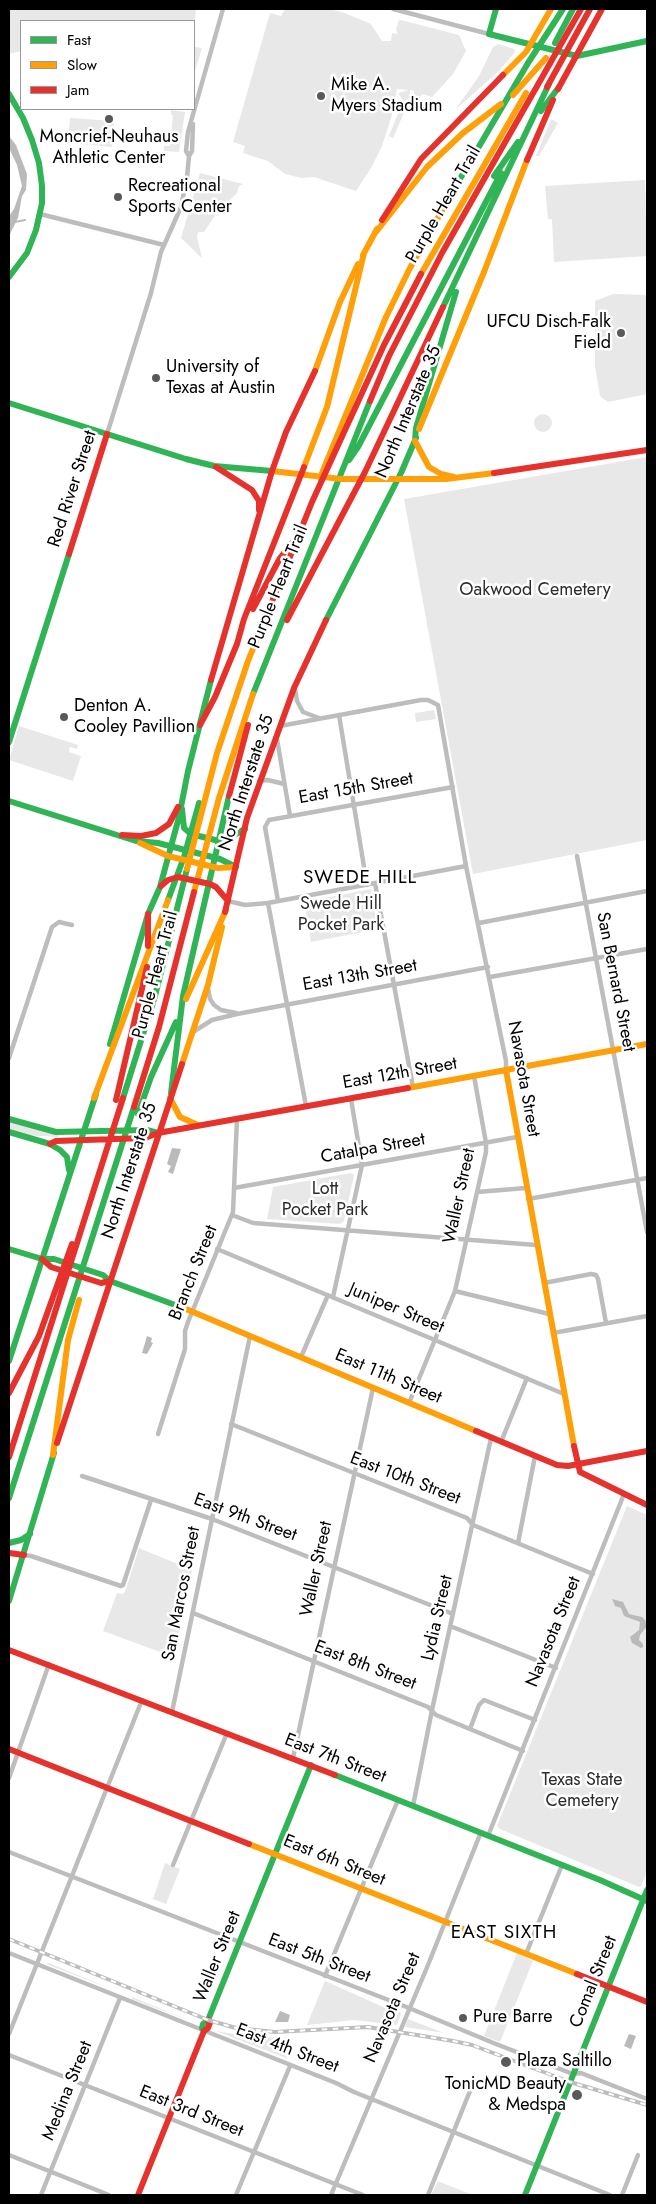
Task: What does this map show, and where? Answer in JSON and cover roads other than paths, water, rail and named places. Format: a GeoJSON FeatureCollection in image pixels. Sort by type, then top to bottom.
{"type":"FeatureCollection","features":[{"type":"Feature","properties":{"kind":"main road"},"geometry":{"type":"LineString","coordinates":[[496,9],[489,34],[577,56],[647,42]]}},
{"type":"Feature","properties":{"kind":"main road"},"geometry":{"type":"LineString","coordinates":[[9,1362],[11,1349],[94,1098],[148,914],[160,887],[223,635],[258,524],[272,471],[286,432],[314,373],[340,302],[364,252],[392,202],[421,159],[515,65],[531,45],[551,9]]}},
{"type":"Feature","properties":{"kind":"main road","name":"Purple Heart Trail"},"geometry":{"type":"LineString","coordinates":[[312,502],[324,465],[386,317],[447,200],[528,63],[563,9]]}},
{"type":"Feature","properties":{"kind":"main road","name":"Purple Heart Trail"},"geometry":{"type":"LineString","coordinates":[[9,1457],[155,996],[217,753],[248,661],[312,502],[398,318],[573,9]]}},
{"type":"Feature","properties":{"kind":"main road","name":"Purple Heart Trail"},"geometry":{"type":"LineString","coordinates":[[9,1498],[113,1176],[159,1026],[230,758],[261,670],[346,464],[350,446],[389,356],[449,242],[581,9]]}},
{"type":"Feature","properties":{"kind":"main road","name":"Purple Heart Trail"},"geometry":{"type":"LineString","coordinates":[[346,464],[358,447],[479,214],[590,9]]}},
{"type":"Feature","properties":{"kind":"main road","name":"North Interstate 35"},"geometry":{"type":"LineString","coordinates":[[9,1601],[53,1455],[208,985],[245,829],[259,781],[308,655],[397,480],[414,441],[484,272],[528,157],[559,87],[602,9]]}},
{"type":"Feature","properties":{"kind":"main road"},"geometry":{"type":"LineString","coordinates":[[376,232],[427,166],[464,133],[517,92],[546,58]]}},
{"type":"Feature","properties":{"kind":"main road"},"geometry":{"type":"LineString","coordinates":[[270,648],[281,633],[365,472],[549,84]]}},
{"type":"Feature","properties":{"kind":"main road"},"geometry":{"type":"LineString","coordinates":[[449,242],[510,153],[559,87]]}},
{"type":"Feature","properties":{"kind":"main road"},"geometry":{"type":"LineString","coordinates":[[9,94],[28,128],[39,163],[42,186],[40,214],[36,230],[27,253],[9,277]]}},
{"type":"Feature","properties":{"kind":"main road"},"geometry":{"type":"LineString","coordinates":[[200,725],[215,697],[327,407],[364,252]]}},
{"type":"Feature","properties":{"kind":"main road"},"geometry":{"type":"LineString","coordinates":[[459,478],[441,474],[429,466],[414,441],[416,428],[465,263]]}},
{"type":"Feature","properties":{"kind":"main road"},"geometry":{"type":"LineString","coordinates":[[9,403],[186,459],[214,466],[341,479],[459,478],[647,450]]}},
{"type":"Feature","properties":{"kind":"main road","name":"Red River Street"},"geometry":{"type":"LineString","coordinates":[[9,742],[107,434]]}},
{"type":"Feature","properties":{"kind":"main road"},"geometry":{"type":"LineString","coordinates":[[214,466],[252,490],[260,503],[258,524]]}},
{"type":"Feature","properties":{"kind":"main road"},"geometry":{"type":"LineString","coordinates":[[242,628],[280,558],[297,537]]}},
{"type":"Feature","properties":{"kind":"main road"},"geometry":{"type":"LineString","coordinates":[[200,1125],[180,1117],[170,1096],[178,1032],[183,996],[261,670]]}},
{"type":"Feature","properties":{"kind":"main road"},"geometry":{"type":"LineString","coordinates":[[94,1098],[184,857],[198,805],[217,753]]}},
{"type":"Feature","properties":{"kind":"main road"},"geometry":{"type":"LineString","coordinates":[[9,801],[136,841],[220,859],[236,867]]}},
{"type":"Feature","properties":{"kind":"main road"},"geometry":{"type":"LineString","coordinates":[[182,802],[184,828],[191,834],[219,841],[225,840],[245,829]]}},
{"type":"Feature","properties":{"kind":"main road"},"geometry":{"type":"LineString","coordinates":[[113,834],[141,836],[155,834],[169,824],[182,802]]}},
{"type":"Feature","properties":{"kind":"main road"},"geometry":{"type":"LineString","coordinates":[[136,841],[168,856],[218,868],[236,867]]}},
{"type":"Feature","properties":{"kind":"main road"},"geometry":{"type":"LineString","coordinates":[[160,887],[168,880],[178,877],[210,884],[228,902]]}},
{"type":"Feature","properties":{"kind":"main road"},"geometry":{"type":"LineString","coordinates":[[113,1176],[129,1144],[151,1077],[226,910]]}},
{"type":"Feature","properties":{"kind":"main road"},"geometry":{"type":"LineString","coordinates":[[99,1172],[102,1145],[117,1099],[146,977],[148,914]]}},
{"type":"Feature","properties":{"kind":"main road","name":"East 12th Street"},"geometry":{"type":"LineString","coordinates":[[9,1132],[50,1144],[56,1141],[145,1138],[158,1133],[237,1118],[351,1099],[647,1044]]}},
{"type":"Feature","properties":{"kind":"main road","name":"Navasota Street"},"geometry":{"type":"LineString","coordinates":[[506,1070],[536,1245],[577,1464]]}},
{"type":"Feature","properties":{"kind":"main road","name":"East 12th Street"},"geometry":{"type":"LineString","coordinates":[[9,1118],[56,1132],[147,1130],[158,1133]]}},
{"type":"Feature","properties":{"kind":"main road"},"geometry":{"type":"LineString","coordinates":[[50,1144],[60,1150],[66,1157],[70,1174]]}},
{"type":"Feature","properties":{"kind":"main road"},"geometry":{"type":"LineString","coordinates":[[9,1394],[40,1336],[66,1257],[89,1205]]}},
{"type":"Feature","properties":{"kind":"main road"},"geometry":{"type":"LineString","coordinates":[[53,1455],[68,1340],[89,1266],[99,1219]]}},
{"type":"Feature","properties":{"kind":"main road","name":"East 11th Street"},"geometry":{"type":"LineString","coordinates":[[9,1248],[42,1259],[54,1259],[103,1274],[110,1281],[193,1310],[250,1336],[561,1466],[647,1451]]}},
{"type":"Feature","properties":{"kind":"main road","name":"East 11th Street"},"geometry":{"type":"LineString","coordinates":[[42,1259],[51,1267],[101,1283],[110,1281]]}},
{"type":"Feature","properties":{"kind":"main road"},"geometry":{"type":"LineString","coordinates":[[577,1464],[584,1476],[647,1505]]}},
{"type":"Feature","properties":{"kind":"main road"},"geometry":{"type":"LineString","coordinates":[[9,1543],[21,1540],[31,1533]]}},
{"type":"Feature","properties":{"kind":"main road"},"geometry":{"type":"LineString","coordinates":[[9,1553],[24,1555]]}},
{"type":"Feature","properties":{"kind":"main road","name":"East 7th Street"},"geometry":{"type":"LineString","coordinates":[[9,1650],[50,1664],[311,1765],[481,1832],[645,1900]]}},
{"type":"Feature","properties":{"kind":"main road","name":"East 6th Street"},"geometry":{"type":"LineString","coordinates":[[9,1748],[647,2002]]}},
{"type":"Feature","properties":{"kind":"main road","name":"Waller Street"},"geometry":{"type":"LineString","coordinates":[[138,2195],[204,2031],[205,2020],[208,2020],[240,1944],[311,1765]]}},
{"type":"Feature","properties":{"kind":"main road","name":"Comal Street"},"geometry":{"type":"LineString","coordinates":[[524,2195],[645,1900],[647,1890]]}},
{"type":"Feature","properties":{"kind":"street","name":"Red River Street"},"geometry":{"type":"LineString","coordinates":[[107,434],[164,245],[181,207],[188,177],[189,156],[192,151],[194,133],[192,123],[223,9]]}},
{"type":"Feature","properties":{"kind":"street"},"geometry":{"type":"LineString","coordinates":[[393,9],[489,34]]}},
{"type":"Feature","properties":{"kind":"street"},"geometry":{"type":"LineString","coordinates":[[40,214],[164,245]]}},
{"type":"Feature","properties":{"kind":"street"},"geometry":{"type":"LineString","coordinates":[[294,688],[297,701],[303,712],[320,718]]}},
{"type":"Feature","properties":{"kind":"street","name":"Navasota Street"},"geometry":{"type":"LineString","coordinates":[[338,715],[421,700],[434,702],[440,710],[466,866],[490,977],[506,1070]]}},
{"type":"Feature","properties":{"kind":"street"},"geometry":{"type":"LineString","coordinates":[[280,726],[338,715],[367,885]]}},
{"type":"Feature","properties":{"kind":"street"},"geometry":{"type":"LineString","coordinates":[[276,737],[290,816]]}},
{"type":"Feature","properties":{"kind":"street"},"geometry":{"type":"LineString","coordinates":[[259,781],[268,780],[284,784]]}},
{"type":"Feature","properties":{"kind":"street","name":"East 15th Street"},"geometry":{"type":"LineString","coordinates":[[278,901],[266,823],[269,820],[453,786]]}},
{"type":"Feature","properties":{"kind":"street","name":"San Bernard Street"},"geometry":{"type":"LineString","coordinates":[[577,856],[647,1232]]}},
{"type":"Feature","properties":{"kind":"street"},"geometry":{"type":"LineString","coordinates":[[228,902],[253,905],[268,903],[466,866]]}},
{"type":"Feature","properties":{"kind":"street"},"geometry":{"type":"LineString","coordinates":[[375,884],[413,1087]]}},
{"type":"Feature","properties":{"kind":"street"},"geometry":{"type":"LineString","coordinates":[[479,923],[647,891]]}},
{"type":"Feature","properties":{"kind":"street"},"geometry":{"type":"LineString","coordinates":[[268,903],[306,1106]]}},
{"type":"Feature","properties":{"kind":"street"},"geometry":{"type":"LineString","coordinates":[[9,1058],[52,927],[59,922],[72,925]]}},
{"type":"Feature","properties":{"kind":"street"},"geometry":{"type":"LineString","coordinates":[[490,977],[647,949]]}},
{"type":"Feature","properties":{"kind":"street","name":"East 13th Street"},"geometry":{"type":"LineString","coordinates":[[192,1032],[212,1020],[287,1003],[488,968]]}},
{"type":"Feature","properties":{"kind":"street"},"geometry":{"type":"LineString","coordinates":[[208,985],[210,999],[214,1005],[221,1010],[237,1014]]}},
{"type":"Feature","properties":{"kind":"street","name":"Waller Street"},"geometry":{"type":"LineString","coordinates":[[410,1403],[455,1292],[477,1192],[486,1143],[474,1076]]}},
{"type":"Feature","properties":{"kind":"street"},"geometry":{"type":"LineString","coordinates":[[301,1357],[330,1296],[348,1230],[362,1165],[351,1099]]}},
{"type":"Feature","properties":{"kind":"street","name":"Branch Street"},"geometry":{"type":"LineString","coordinates":[[158,1434],[185,1349],[185,1332],[232,1215],[237,1118]]}},
{"type":"Feature","properties":{"kind":"street","name":"Catalpa Street"},"geometry":{"type":"LineString","coordinates":[[234,1188],[517,1137]]}},
{"type":"Feature","properties":{"kind":"street"},"geometry":{"type":"LineString","coordinates":[[528,1200],[647,1178]]}},
{"type":"Feature","properties":{"kind":"street"},"geometry":{"type":"LineString","coordinates":[[477,1192],[526,1188]]}},
{"type":"Feature","properties":{"kind":"street"},"geometry":{"type":"LineString","coordinates":[[232,1215],[253,1223],[536,1245]]}},
{"type":"Feature","properties":{"kind":"street","name":"Juniper Street"},"geometry":{"type":"LineString","coordinates":[[217,1249],[564,1394]]}},
{"type":"Feature","properties":{"kind":"street"},"geometry":{"type":"LineString","coordinates":[[544,1283],[591,1274],[596,1275],[606,1323]]}},
{"type":"Feature","properties":{"kind":"street"},"geometry":{"type":"LineString","coordinates":[[455,1292],[549,1314]]}},
{"type":"Feature","properties":{"kind":"street"},"geometry":{"type":"LineString","coordinates":[[553,1333],[647,1316]]}},
{"type":"Feature","properties":{"kind":"street","name":"San Marcos Street"},"geometry":{"type":"LineString","coordinates":[[172,1712],[250,1336]]}},
{"type":"Feature","properties":{"kind":"street"},"geometry":{"type":"LineString","coordinates":[[501,1442],[527,1378]]}},
{"type":"Feature","properties":{"kind":"street","name":"Waller Street"},"geometry":{"type":"LineString","coordinates":[[293,1758],[373,1388]]}},
{"type":"Feature","properties":{"kind":"street","name":"East 10th Street"},"geometry":{"type":"LineString","coordinates":[[231,1424],[468,1518],[473,1525],[593,1574]]}},
{"type":"Feature","properties":{"kind":"street","name":"Lydia Street"},"geometry":{"type":"LineString","coordinates":[[413,1806],[491,1438]]}},
{"type":"Feature","properties":{"kind":"street"},"geometry":{"type":"LineString","coordinates":[[518,1543],[535,1456]]}},
{"type":"Feature","properties":{"kind":"street","name":"East 9th Street"},"geometry":{"type":"LineString","coordinates":[[82,1476],[212,1519],[453,1614]]}},
{"type":"Feature","properties":{"kind":"street","name":"Navasota Street"},"geometry":{"type":"LineString","coordinates":[[488,1836],[536,1720],[624,1494]]}},
{"type":"Feature","properties":{"kind":"street"},"geometry":{"type":"LineString","coordinates":[[24,1555],[32,1556],[120,1586],[123,1585],[151,1500]]}},
{"type":"Feature","properties":{"kind":"street","name":"East 8th Street"},"geometry":{"type":"LineString","coordinates":[[193,1613],[426,1706],[436,1715],[523,1751]]}},
{"type":"Feature","properties":{"kind":"street"},"geometry":{"type":"LineString","coordinates":[[450,1626],[556,1668]]}},
{"type":"Feature","properties":{"kind":"street"},"geometry":{"type":"LineString","coordinates":[[9,1778],[50,1664]]}},
{"type":"Feature","properties":{"kind":"street"},"geometry":{"type":"LineString","coordinates":[[9,2034],[70,1876],[142,1700]]}},
{"type":"Feature","properties":{"kind":"street"},"geometry":{"type":"LineString","coordinates":[[470,1729],[480,1703],[486,1700],[536,1720]]}},
{"type":"Feature","properties":{"kind":"street"},"geometry":{"type":"LineString","coordinates":[[173,1865],[227,1733]]}},
{"type":"Feature","properties":{"kind":"street"},"geometry":{"type":"LineString","coordinates":[[325,1976],[398,1800]]}},
{"type":"Feature","properties":{"kind":"street","name":"Navasota Street"},"geometry":{"type":"LineString","coordinates":[[331,2195],[481,1832]]}},
{"type":"Feature","properties":{"kind":"street","name":"East 5th Street"},"geometry":{"type":"LineString","coordinates":[[9,1852],[573,2074],[582,2073],[647,2099]]}},
{"type":"Feature","properties":{"kind":"street"},"geometry":{"type":"LineString","coordinates":[[526,1954],[562,1865]]}},
{"type":"Feature","properties":{"kind":"street","name":"East 4th Street"},"geometry":{"type":"LineString","coordinates":[[9,1953],[610,2195]]}},
{"type":"Feature","properties":{"kind":"street","name":"Medina Street"},"geometry":{"type":"LineString","coordinates":[[40,2195],[120,1998]]}},
{"type":"Feature","properties":{"kind":"street","name":"East 3rd Street"},"geometry":{"type":"LineString","coordinates":[[9,2055],[363,2195]]}},
{"type":"Feature","properties":{"kind":"street"},"geometry":{"type":"LineString","coordinates":[[236,2195],[290,2066]]}},
{"type":"Feature","properties":{"kind":"street"},"geometry":{"type":"LineString","coordinates":[[428,2195],[472,2086]]}},
{"type":"Feature","properties":{"kind":"street"},"geometry":{"type":"LineString","coordinates":[[9,2155],[109,2195]]}},
{"type":"Feature","properties":{"kind":"street"},"geometry":{"type":"LineString","coordinates":[[622,2195],[638,2155]]}},
{"type":"Feature","properties":{"kind":"waterway"},"geometry":{"type":"LineString","coordinates":[[15,222],[25,220]]}},
{"type":"Feature","properties":{"kind":"railway"},"geometry":{"type":"LineString","coordinates":[[9,1939],[208,2020],[236,2028],[275,2032],[368,2027],[453,2041],[472,2045],[570,2082],[647,2105]]}},
{"type":"Feature","properties":{"kind":"place","name":"Mike A. Myers Stadium"},"geometry":{"type":"Point","coordinates":[321,96]}},
{"type":"Feature","properties":{"kind":"place","name":"Moncrief-Neuhaus Athletic Center"},"geometry":{"type":"Point","coordinates":[109,119]}},
{"type":"Feature","properties":{"kind":"place","name":"Recreational Sports Center"},"geometry":{"type":"Point","coordinates":[118,197]}},
{"type":"Feature","properties":{"kind":"place","name":"UFCU Disch-Falk Field"},"geometry":{"type":"Point","coordinates":[621,333]}},
{"type":"Feature","properties":{"kind":"place","name":"University of Texas at Austin"},"geometry":{"type":"Point","coordinates":[156,378]}},
{"type":"Feature","properties":{"kind":"place","name":"Denton A. Cooley Pavillion"},"geometry":{"type":"Point","coordinates":[64,717]}},
{"type":"Feature","properties":{"kind":"place","name":"Pure Barre"},"geometry":{"type":"Point","coordinates":[463,2018]}},
{"type":"Feature","properties":{"kind":"place","name":"Plaza Saltillo"},"geometry":{"type":"Point","coordinates":[506,2062]}},
{"type":"Feature","properties":{"kind":"place","name":"TonicMD Beauty & Medspa"},"geometry":{"type":"Point","coordinates":[577,2095]}},
{"type":"Feature","properties":{"kind":"district","name":"SWEDE HILL"},"geometry":{"type":"Point","coordinates":[360,878]}},
{"type":"Feature","properties":{"kind":"district","name":"EAST SIXTH"},"geometry":{"type":"Point","coordinates":[504,1933]}},
{"type":"Feature","properties":{"kind":"park label","name":"Oakwood Cemetery"},"geometry":{"type":"Point","coordinates":[535,591]}},
{"type":"Feature","properties":{"kind":"park label","name":"Swede Hill Pocket Park"},"geometry":{"type":"Point","coordinates":[341,915]}},
{"type":"Feature","properties":{"kind":"park label","name":"Lott Pocket Park"},"geometry":{"type":"Point","coordinates":[325,1200]}},
{"type":"Feature","properties":{"kind":"park label","name":"Texas State Cemetery"},"geometry":{"type":"Point","coordinates":[582,1791]}}]}
